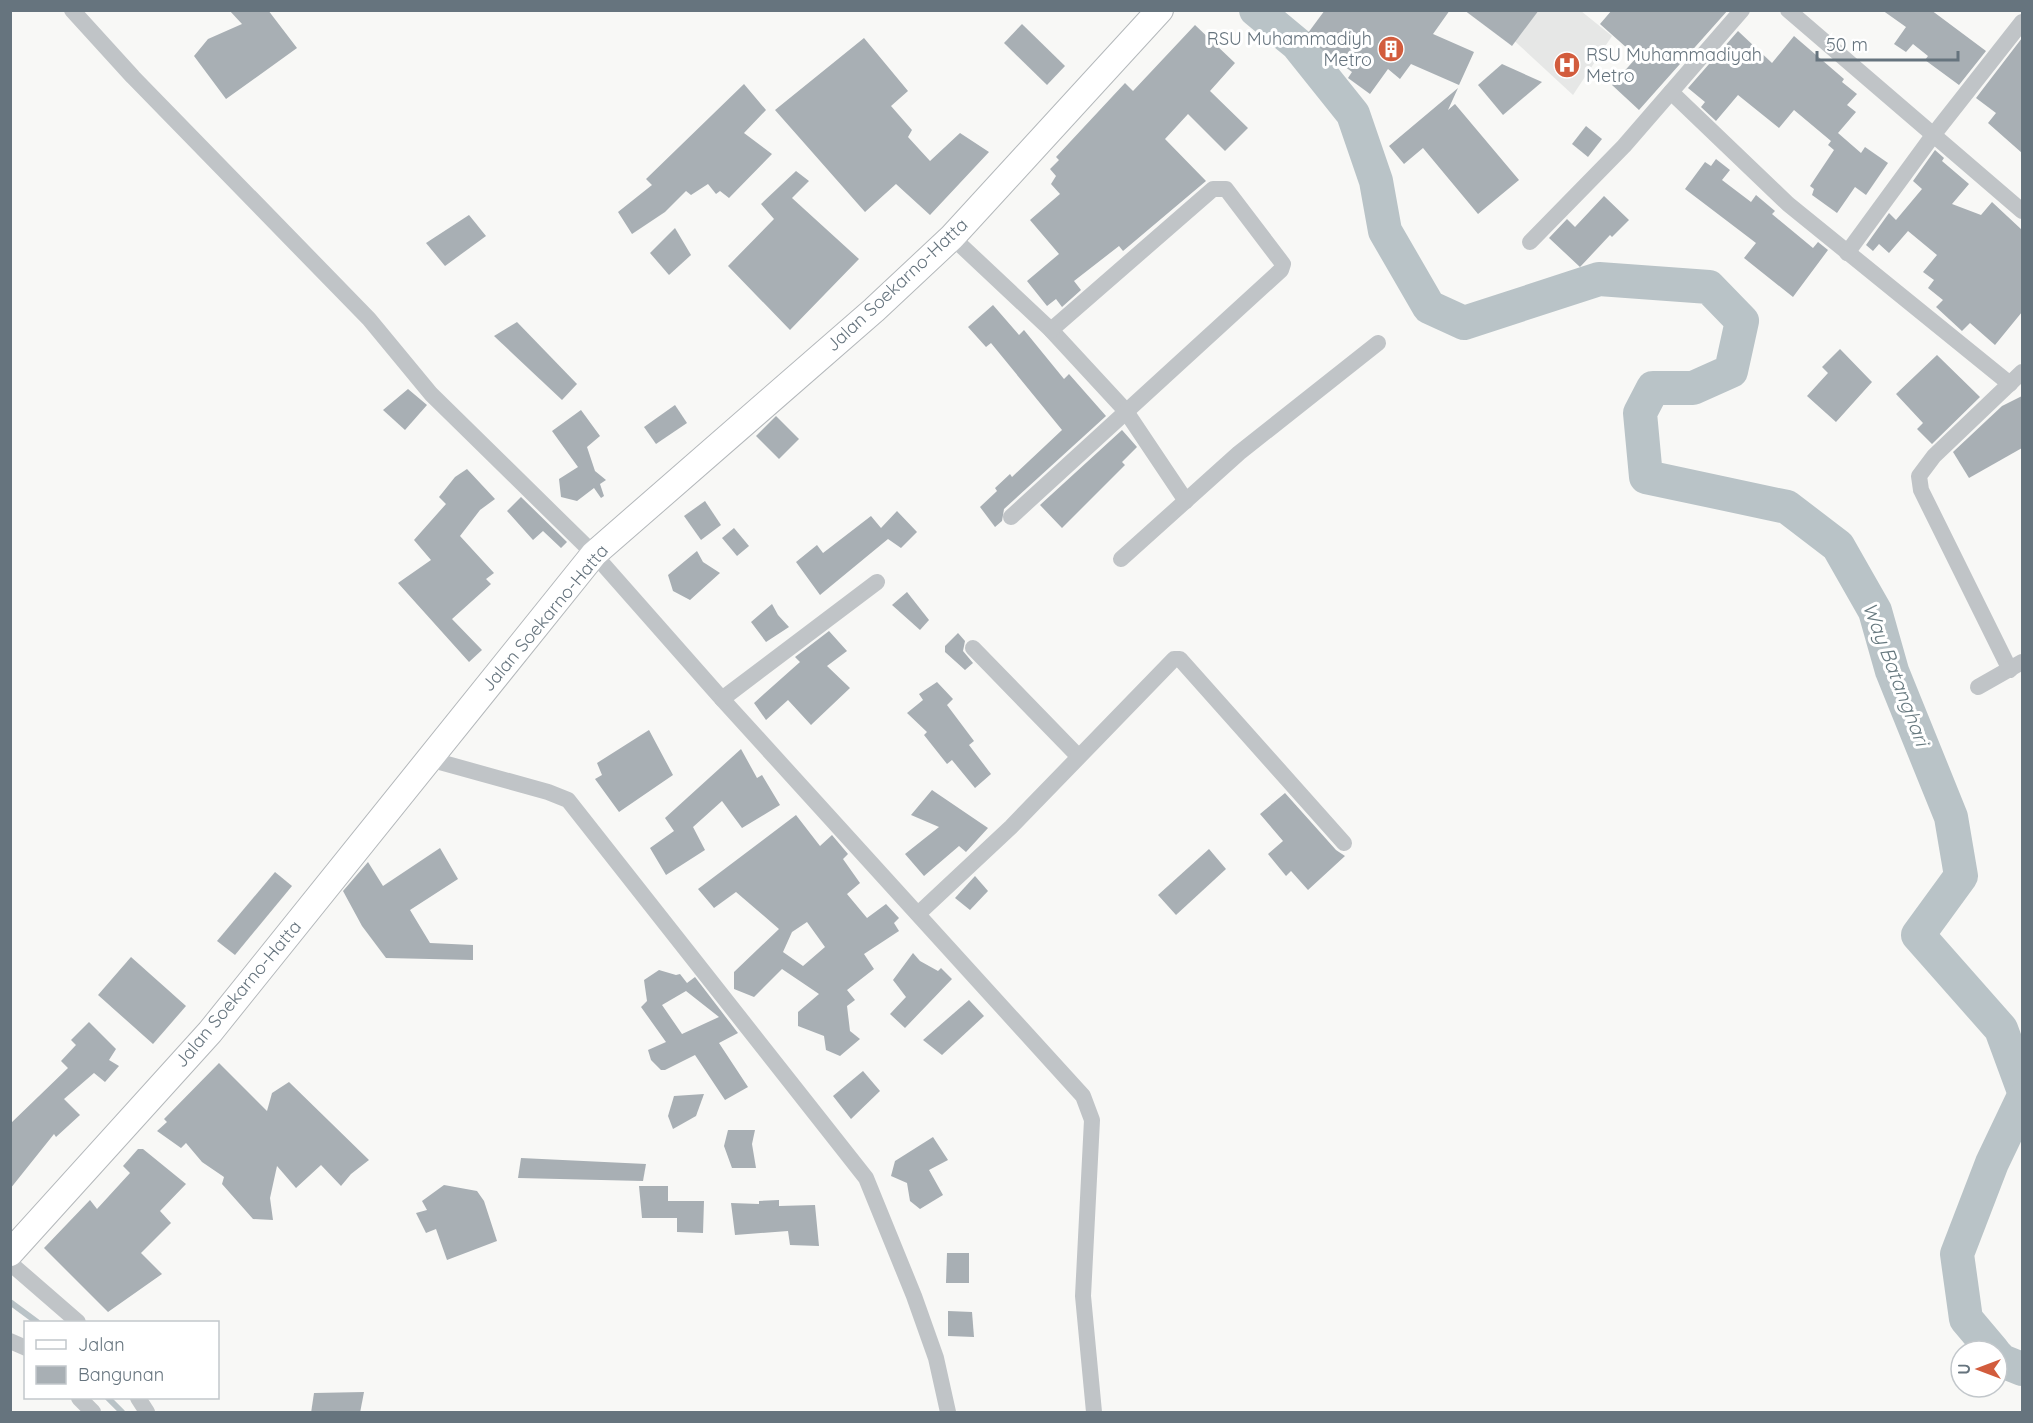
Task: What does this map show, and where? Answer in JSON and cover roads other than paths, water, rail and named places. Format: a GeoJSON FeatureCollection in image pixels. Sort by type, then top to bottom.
{"type":"FeatureCollection","features":[{"type":"Feature","properties":{"kind":"main road","name":"Jalan Soekarno-Hatta"},"geometry":{"type":"LineString","coordinates":[[10,1253],[210,1032],[594,554],[874,310],[952,237],[1157,15]]}},
{"type":"Feature","properties":{"kind":"street"},"geometry":{"type":"LineString","coordinates":[[72,10],[133,77],[369,319],[431,394],[594,554],[722,699],[1083,1096],[1092,1120],[1083,1296],[1094,1413]]}},
{"type":"Feature","properties":{"kind":"street"},"geometry":{"type":"LineString","coordinates":[[1530,242],[1624,146],[1742,10]]}},
{"type":"Feature","properties":{"kind":"street"},"geometry":{"type":"LineString","coordinates":[[1788,10],[2022,211]]}},
{"type":"Feature","properties":{"kind":"street"},"geometry":{"type":"LineString","coordinates":[[1847,252],[1934,134],[2022,22]]}},
{"type":"Feature","properties":{"kind":"street"},"geometry":{"type":"LineString","coordinates":[[1671,92],[1788,204],[2010,384]]}},
{"type":"Feature","properties":{"kind":"street"},"geometry":{"type":"LineString","coordinates":[[1011,517],[1283,267],[1282,261],[1226,189],[1213,189],[1051,330]]}},
{"type":"Feature","properties":{"kind":"street"},"geometry":{"type":"LineString","coordinates":[[952,237],[1051,330],[1125,410],[1186,501]]}},
{"type":"Feature","properties":{"kind":"street"},"geometry":{"type":"LineString","coordinates":[[1121,559],[1239,453],[1378,343]]}},
{"type":"Feature","properties":{"kind":"street"},"geometry":{"type":"LineString","coordinates":[[1978,687],[2016,666],[1918,480],[1920,471],[1934,456],[2022,372]]}},
{"type":"Feature","properties":{"kind":"street"},"geometry":{"type":"LineString","coordinates":[[722,699],[877,582]]}},
{"type":"Feature","properties":{"kind":"street"},"geometry":{"type":"LineString","coordinates":[[973,648],[1078,756]]}},
{"type":"Feature","properties":{"kind":"street"},"geometry":{"type":"LineString","coordinates":[[918,914],[1011,827],[1078,756],[1174,659],[1178,658],[1344,843]]}},
{"type":"Feature","properties":{"kind":"street"},"geometry":{"type":"LineString","coordinates":[[429,759],[548,792],[568,800],[866,1178],[914,1296],[936,1358],[948,1413]]}},
{"type":"Feature","properties":{"kind":"street"},"geometry":{"type":"LineString","coordinates":[[10,1263],[76,1321]]}},
{"type":"Feature","properties":{"kind":"street"},"geometry":{"type":"LineString","coordinates":[[10,1341],[24,1347]]}},
{"type":"Feature","properties":{"kind":"street"},"geometry":{"type":"LineString","coordinates":[[80,1399],[93,1413]]}},
{"type":"Feature","properties":{"kind":"street"},"geometry":{"type":"LineString","coordinates":[[139,1399],[147,1413]]}},
{"type":"Feature","properties":{"kind":"waterway","name":"Way Batanghari"},"geometry":{"type":"LineString","coordinates":[[1256,10],[1297,44],[1353,114],[1376,181],[1385,231],[1429,307],[1464,323],[1599,279],[1709,287],[1742,321],[1731,371],[1693,388],[1653,388],[1640,413],[1646,477],[1787,507],[1838,546],[1875,611],[1892,671],[1951,817],[1961,876],[1918,935],[2001,1029],[2022,1086]]}},
{"type":"Feature","properties":{"kind":"waterway","name":"Way Batanghari"},"geometry":{"type":"LineString","coordinates":[[1983,1339],[1966,1319],[1957,1254],[1992,1163],[2022,1100]]}},
{"type":"Feature","properties":{"kind":"waterway"},"geometry":{"type":"LineString","coordinates":[[10,1302],[36,1321]]}},
{"type":"Feature","properties":{"kind":"waterway","name":"Way Batanghari"},"geometry":{"type":"LineString","coordinates":[[2009,1364],[2022,1369]]}},
{"type":"Feature","properties":{"kind":"waterway"},"geometry":{"type":"LineString","coordinates":[[109,1399],[122,1412]]}},
{"type":"Feature","properties":{"kind":"place","name":"RSU Muhammadiyh Metro"},"geometry":{"type":"Point","coordinates":[1391,49]}},
{"type":"Feature","properties":{"kind":"place","name":"RSU Muhammadiyah Metro"},"geometry":{"type":"Point","coordinates":[1567,65]}}]}
